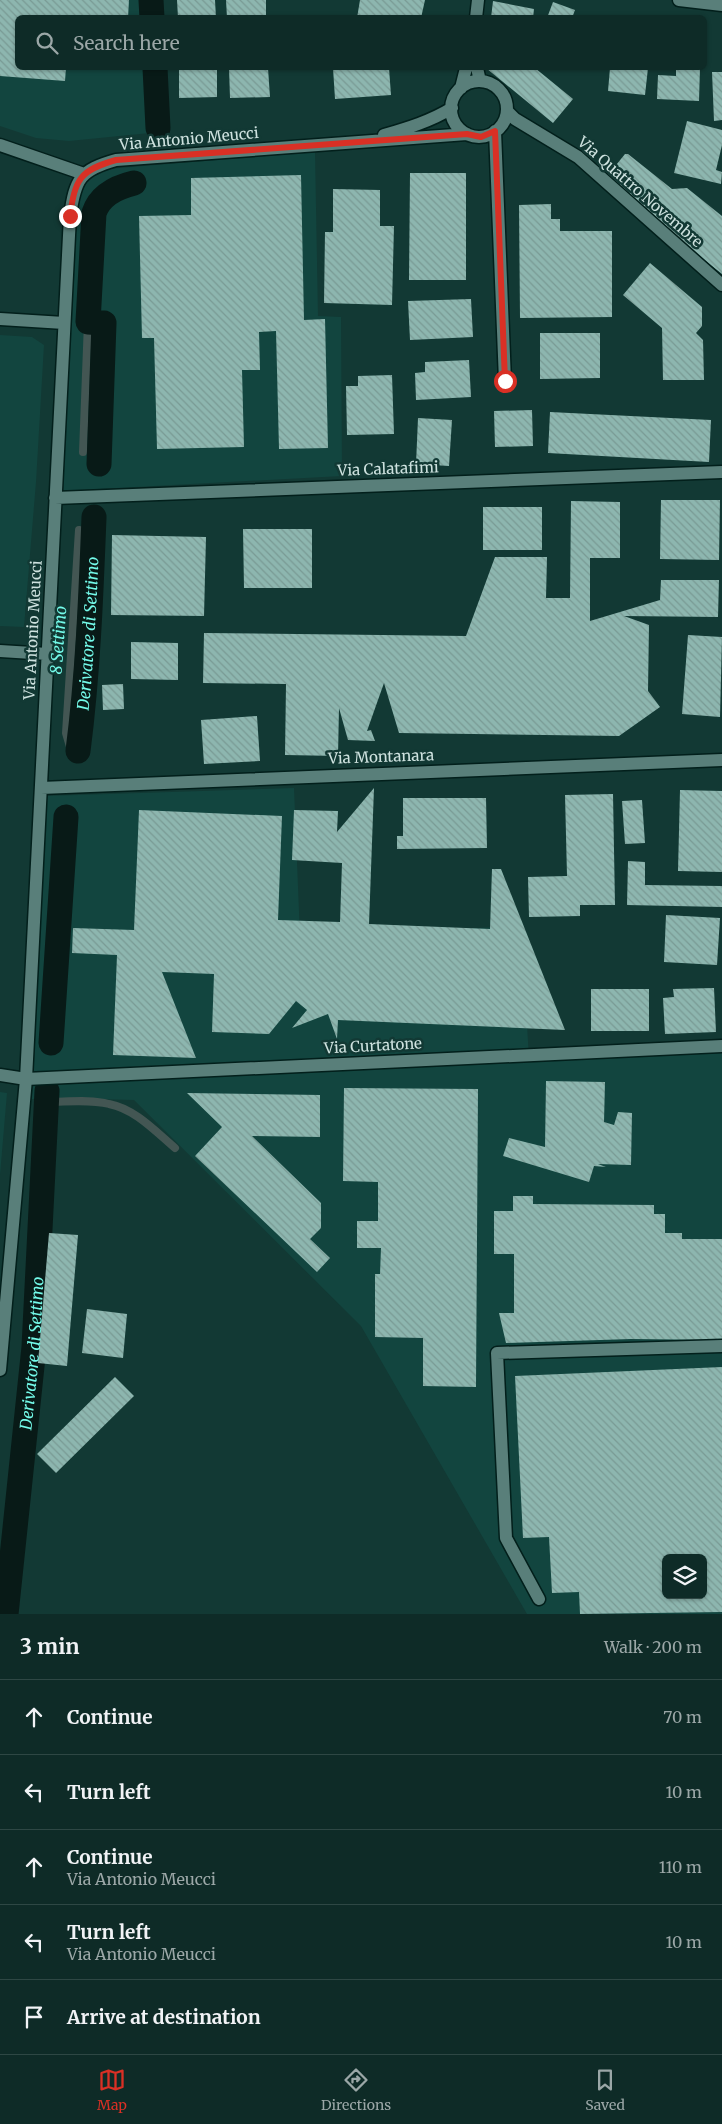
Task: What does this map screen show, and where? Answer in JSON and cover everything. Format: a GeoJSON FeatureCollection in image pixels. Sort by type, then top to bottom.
{"type":"FeatureCollection","features":[{"type":"Feature","properties":{"kind":"street"},"geometry":{"type":"LineString","coordinates":[[476,15],[478,0]]}},
{"type":"Feature","properties":{"kind":"street"},"geometry":{"type":"LineString","coordinates":[[679,0],[722,5]]}},
{"type":"Feature","properties":{"kind":"street"},"geometry":{"type":"LineString","coordinates":[[461,88],[466,70]]}},
{"type":"Feature","properties":{"kind":"street"},"geometry":{"type":"LineString","coordinates":[[477,70],[480,82]]}},
{"type":"Feature","properties":{"kind":"street"},"geometry":{"type":"LineString","coordinates":[[474,82],[480,82],[488,83],[497,88],[504,97],[507,111],[504,122],[497,130],[481,137],[467,134],[461,130],[454,121],[452,108],[456,94],[461,88],[474,82]]}},
{"type":"Feature","properties":{"kind":"street","name":"Via Antonio Meucci"},"geometry":{"type":"LineString","coordinates":[[360,142],[420,124],[452,108]]}},
{"type":"Feature","properties":{"kind":"street","name":"Via Quattro Novembre"},"geometry":{"type":"LineString","coordinates":[[507,111],[516,120],[578,157],[722,285]]}},
{"type":"Feature","properties":{"kind":"street"},"geometry":{"type":"LineString","coordinates":[[497,130],[505,381]]}},
{"type":"Feature","properties":{"kind":"street","name":"Via Quattro Novembre"},"geometry":{"type":"LineString","coordinates":[[497,130],[532,130]]}},
{"type":"Feature","properties":{"kind":"street","name":"Via Antonio Meucci"},"geometry":{"type":"LineString","coordinates":[[0,1370],[26,1079],[64,323],[73,193],[84,174],[97,166],[116,160],[467,134]]}},
{"type":"Feature","properties":{"kind":"street"},"geometry":{"type":"LineString","coordinates":[[0,145],[84,174]]}},
{"type":"Feature","properties":{"kind":"street"},"geometry":{"type":"LineString","coordinates":[[0,319],[64,323]]}},
{"type":"Feature","properties":{"kind":"street","name":"Via Calatafimi"},"geometry":{"type":"LineString","coordinates":[[56,498],[722,472]]}},
{"type":"Feature","properties":{"kind":"street"},"geometry":{"type":"LineString","coordinates":[[0,651],[48,654]]}},
{"type":"Feature","properties":{"kind":"street","name":"Via Montanara"},"geometry":{"type":"LineString","coordinates":[[41,788],[722,760]]}},
{"type":"Feature","properties":{"kind":"street","name":"Via Curtatone"},"geometry":{"type":"LineString","coordinates":[[0,1075],[26,1079],[722,1046]]}},
{"type":"Feature","properties":{"kind":"street"},"geometry":{"type":"LineString","coordinates":[[539,1599],[506,1538],[497,1353],[722,1346]]}},
{"type":"Feature","properties":{"kind":"shaded area"},"geometry":{"type":"Polygon","coordinates":[[[0,0],[146,0],[146,15],[15,15],[15,70],[148,70],[150,133],[69,141],[36,138],[0,126],[0,0]]]}},
{"type":"Feature","properties":{"kind":"shaded area"},"geometry":{"type":"Polygon","coordinates":[[[315,152],[318,316],[341,317],[342,476],[61,491],[77,215],[81,194],[88,179],[107,169],[315,152]]]}},
{"type":"Feature","properties":{"kind":"shaded area"},"geometry":{"type":"Polygon","coordinates":[[[0,335],[32,337],[44,345],[36,482],[24,627],[0,626],[0,335]]]}},
{"type":"Feature","properties":{"kind":"shaded area"},"geometry":{"type":"Polygon","coordinates":[[[294,788],[300,936],[521,926],[529,1058],[722,1053],[722,1614],[527,1614],[361,1326],[134,1100],[32,1099],[47,796],[294,788]]]}},
{"type":"Feature","properties":{"kind":"shaded area"},"geometry":{"type":"Polygon","coordinates":[[[0,1092],[7,1093],[0,1175],[0,1092]]]}},
{"type":"Feature","properties":{"kind":"building"},"geometry":{"type":"Polygon","coordinates":[[[0,0],[129,0],[128,15],[15,15],[15,70],[66,70],[65,81],[0,76],[0,0]]]}},
{"type":"Feature","properties":{"kind":"building"},"geometry":{"type":"Polygon","coordinates":[[[177,0],[215,0],[216,15],[178,15],[177,0]]]}},
{"type":"Feature","properties":{"kind":"building"},"geometry":{"type":"Polygon","coordinates":[[[226,0],[266,0],[266,15],[227,15],[226,0]]]}},
{"type":"Feature","properties":{"kind":"building"},"geometry":{"type":"Polygon","coordinates":[[[360,0],[425,0],[422,15],[358,15],[360,0]]]}},
{"type":"Feature","properties":{"kind":"building"},"geometry":{"type":"Polygon","coordinates":[[[493,1],[534,9],[533,15],[491,15],[493,1]]]}},
{"type":"Feature","properties":{"kind":"building"},"geometry":{"type":"Polygon","coordinates":[[[553,2],[575,10],[573,15],[548,15],[553,2]]]}},
{"type":"Feature","properties":{"kind":"building"},"geometry":{"type":"Polygon","coordinates":[[[179,70],[217,70],[217,97],[179,98],[179,70]]]}},
{"type":"Feature","properties":{"kind":"building"},"geometry":{"type":"Polygon","coordinates":[[[229,70],[268,70],[270,97],[230,98],[229,70]]]}},
{"type":"Feature","properties":{"kind":"building"},"geometry":{"type":"Polygon","coordinates":[[[333,70],[389,70],[391,95],[335,99],[333,70]]]}},
{"type":"Feature","properties":{"kind":"building"},"geometry":{"type":"Polygon","coordinates":[[[488,70],[537,70],[573,99],[553,123],[488,70]]]}},
{"type":"Feature","properties":{"kind":"building"},"geometry":{"type":"Polygon","coordinates":[[[610,70],[648,70],[645,95],[608,91],[610,70]]]}},
{"type":"Feature","properties":{"kind":"building"},"geometry":{"type":"Polygon","coordinates":[[[676,70],[700,70],[699,101],[657,99],[658,75],[676,76],[676,70]]]}},
{"type":"Feature","properties":{"kind":"building"},"geometry":{"type":"Polygon","coordinates":[[[712,72],[722,72],[722,120],[714,121],[712,72]]]}},
{"type":"Feature","properties":{"kind":"building"},"geometry":{"type":"Polygon","coordinates":[[[687,121],[722,130],[722,145],[716,170],[722,172],[721,184],[674,173],[687,121]]]}},
{"type":"Feature","properties":{"kind":"building"},"geometry":{"type":"Polygon","coordinates":[[[625,154],[628,154],[672,189],[687,188],[722,216],[722,274],[604,180],[625,154]]]}},
{"type":"Feature","properties":{"kind":"building"},"geometry":{"type":"Polygon","coordinates":[[[410,173],[466,173],[466,280],[409,280],[410,173]]]}},
{"type":"Feature","properties":{"kind":"building"},"geometry":{"type":"Polygon","coordinates":[[[301,175],[304,320],[325,319],[328,448],[279,449],[276,331],[259,332],[260,370],[242,370],[244,447],[157,449],[154,338],[142,338],[139,216],[191,215],[191,178],[301,175]]]}},
{"type":"Feature","properties":{"kind":"building"},"geometry":{"type":"Polygon","coordinates":[[[333,189],[380,190],[380,226],[394,226],[392,305],[324,303],[325,232],[333,232],[333,189]]]}},
{"type":"Feature","properties":{"kind":"building"},"geometry":{"type":"Polygon","coordinates":[[[551,204],[551,219],[560,219],[560,231],[612,231],[612,317],[520,318],[519,205],[551,204]]]}},
{"type":"Feature","properties":{"kind":"building"},"geometry":{"type":"Polygon","coordinates":[[[650,263],[702,307],[702,326],[696,333],[703,340],[704,380],[663,380],[662,328],[623,295],[650,263]]]}},
{"type":"Feature","properties":{"kind":"building"},"geometry":{"type":"Polygon","coordinates":[[[471,299],[473,337],[410,340],[408,301],[471,299]]]}},
{"type":"Feature","properties":{"kind":"building"},"geometry":{"type":"Polygon","coordinates":[[[540,333],[600,333],[600,378],[540,379],[540,333]]]}},
{"type":"Feature","properties":{"kind":"building"},"geometry":{"type":"Polygon","coordinates":[[[469,360],[471,397],[416,400],[415,373],[425,372],[425,362],[469,360]]]}},
{"type":"Feature","properties":{"kind":"building"},"geometry":{"type":"Polygon","coordinates":[[[392,375],[394,434],[347,435],[346,386],[358,386],[358,376],[392,375]]]}},
{"type":"Feature","properties":{"kind":"building"},"geometry":{"type":"Polygon","coordinates":[[[532,410],[533,446],[495,447],[494,411],[532,410]]]}},
{"type":"Feature","properties":{"kind":"building"},"geometry":{"type":"Polygon","coordinates":[[[550,412],[711,420],[709,462],[548,453],[550,412]]]}},
{"type":"Feature","properties":{"kind":"building"},"geometry":{"type":"Polygon","coordinates":[[[418,418],[452,420],[449,466],[416,464],[418,418]]]}},
{"type":"Feature","properties":{"kind":"building"},"geometry":{"type":"Polygon","coordinates":[[[661,500],[720,500],[719,560],[660,559],[661,500]]]}},
{"type":"Feature","properties":{"kind":"building"},"geometry":{"type":"Polygon","coordinates":[[[571,501],[620,502],[620,558],[590,558],[590,621],[660,600],[661,580],[719,580],[718,617],[624,616],[649,625],[648,691],[660,707],[619,736],[399,733],[384,683],[367,731],[371,730],[375,741],[348,740],[339,708],[338,756],[285,755],[286,684],[203,683],[204,633],[466,636],[495,557],[547,557],[546,598],[570,598],[571,501]]]}},
{"type":"Feature","properties":{"kind":"building"},"geometry":{"type":"Polygon","coordinates":[[[483,507],[542,507],[542,550],[483,550],[483,507]]]}},
{"type":"Feature","properties":{"kind":"building"},"geometry":{"type":"Polygon","coordinates":[[[243,529],[312,529],[312,588],[244,588],[243,529]]]}},
{"type":"Feature","properties":{"kind":"building"},"geometry":{"type":"Polygon","coordinates":[[[112,535],[206,537],[204,616],[111,615],[112,535]]]}},
{"type":"Feature","properties":{"kind":"building"},"geometry":{"type":"Polygon","coordinates":[[[688,635],[722,637],[720,717],[682,714],[688,635]]]}},
{"type":"Feature","properties":{"kind":"building"},"geometry":{"type":"Polygon","coordinates":[[[131,642],[178,643],[178,680],[131,679],[131,642]]]}},
{"type":"Feature","properties":{"kind":"building"},"geometry":{"type":"Polygon","coordinates":[[[123,684],[124,709],[103,710],[102,685],[123,684]]]}},
{"type":"Feature","properties":{"kind":"building"},"geometry":{"type":"Polygon","coordinates":[[[257,716],[260,761],[204,764],[201,720],[257,716]]]}},
{"type":"Feature","properties":{"kind":"building"},"geometry":{"type":"Polygon","coordinates":[[[374,788],[369,924],[490,929],[492,869],[501,869],[565,1030],[338,1020],[337,1039],[328,1014],[292,1028],[307,1010],[296,1001],[269,1034],[212,1032],[214,974],[162,972],[196,1058],[113,1055],[117,955],[72,953],[73,928],[134,930],[139,810],[282,816],[278,920],[340,922],[342,863],[292,860],[294,810],[338,811],[337,832],[374,788]]]}},
{"type":"Feature","properties":{"kind":"building"},"geometry":{"type":"Polygon","coordinates":[[[680,790],[722,791],[722,872],[678,871],[680,790]]]}},
{"type":"Feature","properties":{"kind":"building"},"geometry":{"type":"Polygon","coordinates":[[[613,794],[615,905],[580,905],[580,916],[529,917],[528,877],[567,876],[565,795],[613,794]]]}},
{"type":"Feature","properties":{"kind":"building"},"geometry":{"type":"Polygon","coordinates":[[[403,798],[486,798],[487,848],[397,849],[397,836],[403,836],[403,798]]]}},
{"type":"Feature","properties":{"kind":"building"},"geometry":{"type":"Polygon","coordinates":[[[642,800],[645,843],[625,844],[622,801],[642,800]]]}},
{"type":"Feature","properties":{"kind":"building"},"geometry":{"type":"Polygon","coordinates":[[[628,861],[645,862],[645,885],[722,886],[722,907],[627,905],[628,861]]]}},
{"type":"Feature","properties":{"kind":"building"},"geometry":{"type":"Polygon","coordinates":[[[666,915],[720,918],[717,965],[664,962],[666,915]]]}},
{"type":"Feature","properties":{"kind":"building"},"geometry":{"type":"Polygon","coordinates":[[[714,988],[716,1032],[665,1034],[663,998],[674,997],[673,989],[714,988]]]}},
{"type":"Feature","properties":{"kind":"building"},"geometry":{"type":"Polygon","coordinates":[[[591,989],[649,989],[649,1031],[591,1031],[591,989]]]}},
{"type":"Feature","properties":{"kind":"building"},"geometry":{"type":"Polygon","coordinates":[[[546,1081],[605,1082],[604,1122],[614,1125],[618,1112],[632,1113],[631,1165],[598,1164],[606,1167],[594,1166],[589,1182],[503,1156],[509,1138],[545,1147],[546,1081]]]}},
{"type":"Feature","properties":{"kind":"building"},"geometry":{"type":"Polygon","coordinates":[[[344,1088],[478,1089],[476,1387],[423,1386],[423,1338],[375,1337],[375,1274],[380,1274],[381,1248],[357,1248],[357,1221],[378,1221],[378,1182],[343,1181],[344,1088]]]}},
{"type":"Feature","properties":{"kind":"building"},"geometry":{"type":"Polygon","coordinates":[[[187,1093],[320,1095],[320,1137],[252,1136],[321,1203],[321,1228],[310,1239],[330,1258],[317,1272],[195,1156],[222,1127],[187,1093]]]}},
{"type":"Feature","properties":{"kind":"building"},"geometry":{"type":"Polygon","coordinates":[[[513,1196],[533,1196],[533,1204],[654,1205],[654,1214],[665,1214],[665,1233],[682,1233],[682,1239],[722,1239],[722,1340],[631,1339],[506,1343],[499,1313],[514,1313],[514,1254],[494,1254],[494,1211],[513,1211],[513,1196]]]}},
{"type":"Feature","properties":{"kind":"building"},"geometry":{"type":"Polygon","coordinates":[[[49,1233],[78,1235],[67,1366],[38,1363],[49,1233]]]}},
{"type":"Feature","properties":{"kind":"building"},"geometry":{"type":"Polygon","coordinates":[[[87,1309],[127,1314],[123,1358],[82,1353],[87,1309]]]}},
{"type":"Feature","properties":{"kind":"building"},"geometry":{"type":"Polygon","coordinates":[[[722,1367],[722,1612],[580,1614],[579,1592],[552,1593],[549,1537],[523,1538],[515,1376],[722,1367]]]}},
{"type":"Feature","properties":{"kind":"building"},"geometry":{"type":"Polygon","coordinates":[[[115,1377],[134,1396],[56,1473],[37,1454],[115,1377]]]}},
{"type":"Feature","properties":{"kind":"waterway","name":"Derivatore di Settimo"},"geometry":{"type":"LineString","coordinates":[[151,0],[152,15]]}},
{"type":"Feature","properties":{"kind":"waterway","name":"Derivatore di Settimo"},"geometry":{"type":"LineString","coordinates":[[155,70],[158,128]]}},
{"type":"Feature","properties":{"kind":"waterway","name":"8 Settimo"},"geometry":{"type":"LineString","coordinates":[[99,464],[104,323],[88,322],[94,213],[100,201],[110,193],[134,183]]}},
{"type":"Feature","properties":{"kind":"waterway","name":"8 Settimo"},"geometry":{"type":"LineString","coordinates":[[83,452],[88,322]]}},
{"type":"Feature","properties":{"kind":"waterway","name":"Derivatore di Settimo"},"geometry":{"type":"LineString","coordinates":[[78,751],[87,663],[94,517]]}},
{"type":"Feature","properties":{"kind":"waterway","name":"8 Settimo"},"geometry":{"type":"LineString","coordinates":[[71,750],[66,733],[79,530]]}},
{"type":"Feature","properties":{"kind":"waterway","name":"Derivatore di Settimo"},"geometry":{"type":"LineString","coordinates":[[51,1043],[66,817]]}},
{"type":"Feature","properties":{"kind":"waterway","name":"Derivatore di Settimo"},"geometry":{"type":"LineString","coordinates":[[6,1614],[34,1347],[47,1091]]}},
{"type":"Feature","properties":{"kind":"waterway"},"geometry":{"type":"LineString","coordinates":[[47,1102],[102,1102],[118,1107],[136,1116],[175,1148]]}},
{"type":"Feature","properties":{"kind":"route"},"geometry":{"type":"LineString","coordinates":[[70,216],[73,193],[84,174],[97,166],[116,160],[467,134],[481,137],[495,131],[505,381]]}}]}
